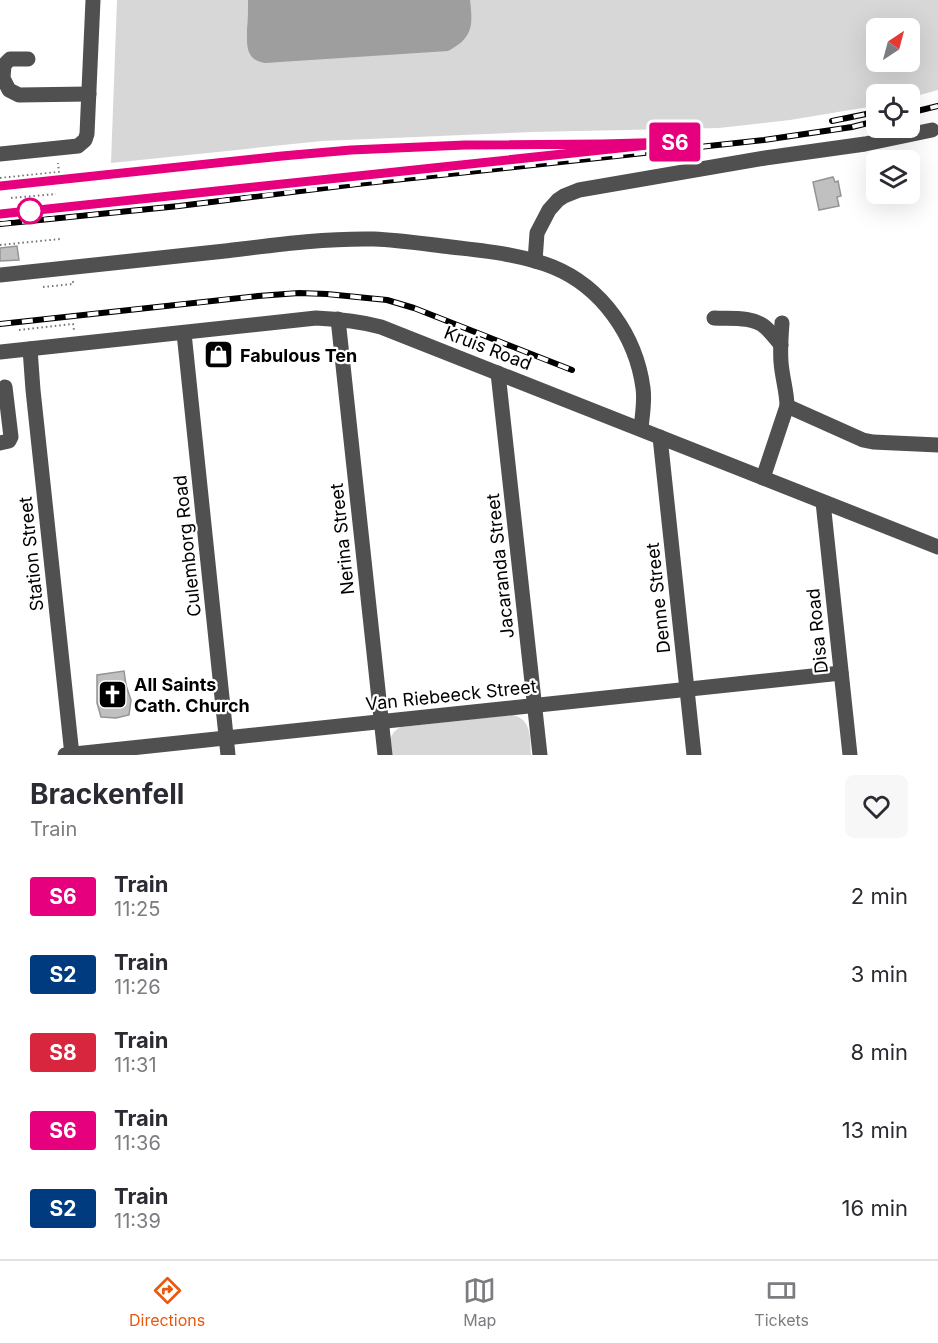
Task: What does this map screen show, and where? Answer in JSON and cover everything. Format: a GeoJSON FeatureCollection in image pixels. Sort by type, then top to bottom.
{"type":"FeatureCollection","features":[{"type":"Feature","properties":{"kind":"street"},"geometry":{"type":"LineString","coordinates":[[0,154],[78,146],[85,140],[93,0]]}},
{"type":"Feature","properties":{"kind":"street"},"geometry":{"type":"LineString","coordinates":[[28,59],[10,59],[4,65],[3,78],[9,90],[19,95],[89,94]]}},
{"type":"Feature","properties":{"kind":"street"},"geometry":{"type":"LineString","coordinates":[[535,261],[537,233],[549,210],[564,196],[579,190],[765,158],[865,144],[932,130]]}},
{"type":"Feature","properties":{"kind":"street"},"geometry":{"type":"LineString","coordinates":[[0,275],[315,241],[375,239],[496,252],[535,261],[553,267],[584,285],[605,304],[614,316],[627,339],[639,369],[643,390],[641,429]]}},
{"type":"Feature","properties":{"kind":"street","name":"Kruis Road"},"geometry":{"type":"LineString","coordinates":[[0,352],[316,318],[362,322],[381,327],[938,547]]}},
{"type":"Feature","properties":{"kind":"street"},"geometry":{"type":"LineString","coordinates":[[714,318],[758,322],[781,345]]}},
{"type":"Feature","properties":{"kind":"street","name":"Nerina Street"},"geometry":{"type":"LineString","coordinates":[[338,319],[385,755]]}},
{"type":"Feature","properties":{"kind":"street"},"geometry":{"type":"LineString","coordinates":[[763,478],[787,406],[781,363],[782,323]]}},
{"type":"Feature","properties":{"kind":"street","name":"Culemborg Road"},"geometry":{"type":"LineString","coordinates":[[184,333],[228,755]]}},
{"type":"Feature","properties":{"kind":"street","name":"Station Street"},"geometry":{"type":"LineString","coordinates":[[30,349],[72,755]]}},
{"type":"Feature","properties":{"kind":"street","name":"Jacaranda Street"},"geometry":{"type":"LineString","coordinates":[[498,373],[540,755]]}},
{"type":"Feature","properties":{"kind":"street"},"geometry":{"type":"LineString","coordinates":[[0,443],[9,441],[11,437],[3,387],[33,390]]}},
{"type":"Feature","properties":{"kind":"street"},"geometry":{"type":"LineString","coordinates":[[787,406],[863,440],[938,445]]}},
{"type":"Feature","properties":{"kind":"street","name":"Denne Street"},"geometry":{"type":"LineString","coordinates":[[660,437],[694,755]]}},
{"type":"Feature","properties":{"kind":"street","name":"Disa Road"},"geometry":{"type":"LineString","coordinates":[[823,502],[850,755]]}},
{"type":"Feature","properties":{"kind":"street","name":"Van Riebeeck Street"},"geometry":{"type":"LineString","coordinates":[[65,755],[842,673]]}},
{"type":"Feature","properties":{"kind":"path"},"geometry":{"type":"LineString","coordinates":[[0,178],[60,172]]}},
{"type":"Feature","properties":{"kind":"path"},"geometry":{"type":"LineString","coordinates":[[11,198],[56,194]]}},
{"type":"Feature","properties":{"kind":"path"},"geometry":{"type":"LineString","coordinates":[[0,245],[60,239]]}},
{"type":"Feature","properties":{"kind":"path"},"geometry":{"type":"LineString","coordinates":[[43,287],[73,284]]}},
{"type":"Feature","properties":{"kind":"path"},"geometry":{"type":"LineString","coordinates":[[19,330],[73,324]]}},
{"type":"Feature","properties":{"kind":"shaded area"},"geometry":{"type":"Polygon","coordinates":[[[117,0],[938,0],[938,90],[920,95],[920,84],[866,84],[866,107],[790,120],[719,128],[532,132],[322,141],[111,163],[117,0]]]}},
{"type":"Feature","properties":{"kind":"shaded area"},"geometry":{"type":"Polygon","coordinates":[[[248,0],[470,0],[471,24],[467,36],[448,51],[265,63],[254,59],[248,51],[248,0]]]}},
{"type":"Feature","properties":{"kind":"shaded area"},"geometry":{"type":"Polygon","coordinates":[[[512,715],[519,717],[527,725],[531,755],[391,755],[392,735],[401,727],[512,715]]]}},
{"type":"Feature","properties":{"kind":"building"},"geometry":{"type":"Polygon","coordinates":[[[833,177],[835,182],[838,181],[841,196],[837,197],[839,206],[819,210],[813,182],[833,177]]]}},
{"type":"Feature","properties":{"kind":"building"},"geometry":{"type":"Polygon","coordinates":[[[17,246],[19,260],[0,261],[0,248],[17,246]]]}},
{"type":"Feature","properties":{"kind":"building","name":"All Saints Cath. Church"},"geometry":{"type":"Polygon","coordinates":[[[124,671],[131,700],[129,715],[116,718],[101,717],[97,703],[97,675],[124,671]]]}},
{"type":"Feature","properties":{"kind":"railway"},"geometry":{"type":"LineString","coordinates":[[920,110],[938,106]]}},
{"type":"Feature","properties":{"kind":"railway"},"geometry":{"type":"LineString","coordinates":[[832,121],[866,114]]}},
{"type":"Feature","properties":{"kind":"railway"},"geometry":{"type":"LineString","coordinates":[[0,224],[764,140],[866,124]]}},
{"type":"Feature","properties":{"kind":"railway"},"geometry":{"type":"LineString","coordinates":[[0,186],[305,153],[411,146],[676,142]]}},
{"type":"Feature","properties":{"kind":"railway"},"geometry":{"type":"LineString","coordinates":[[0,214],[295,183]]}},
{"type":"Feature","properties":{"kind":"railway"},"geometry":{"type":"LineString","coordinates":[[0,324],[258,296],[299,293],[327,294],[387,300],[414,308],[572,370]]}},
{"type":"Feature","properties":{"kind":"train","name":"S6"},"geometry":{"type":"LineString","coordinates":[[0,186],[282,156],[411,146],[676,142],[0,214]]}},
{"type":"Feature","properties":{"kind":"place","name":"Fabulous Ten"},"geometry":{"type":"Point","coordinates":[219,355]}},
{"type":"Feature","properties":{"kind":"place","name":"All Saints Cath. Church"},"geometry":{"type":"Point","coordinates":[113,694]}}]}
